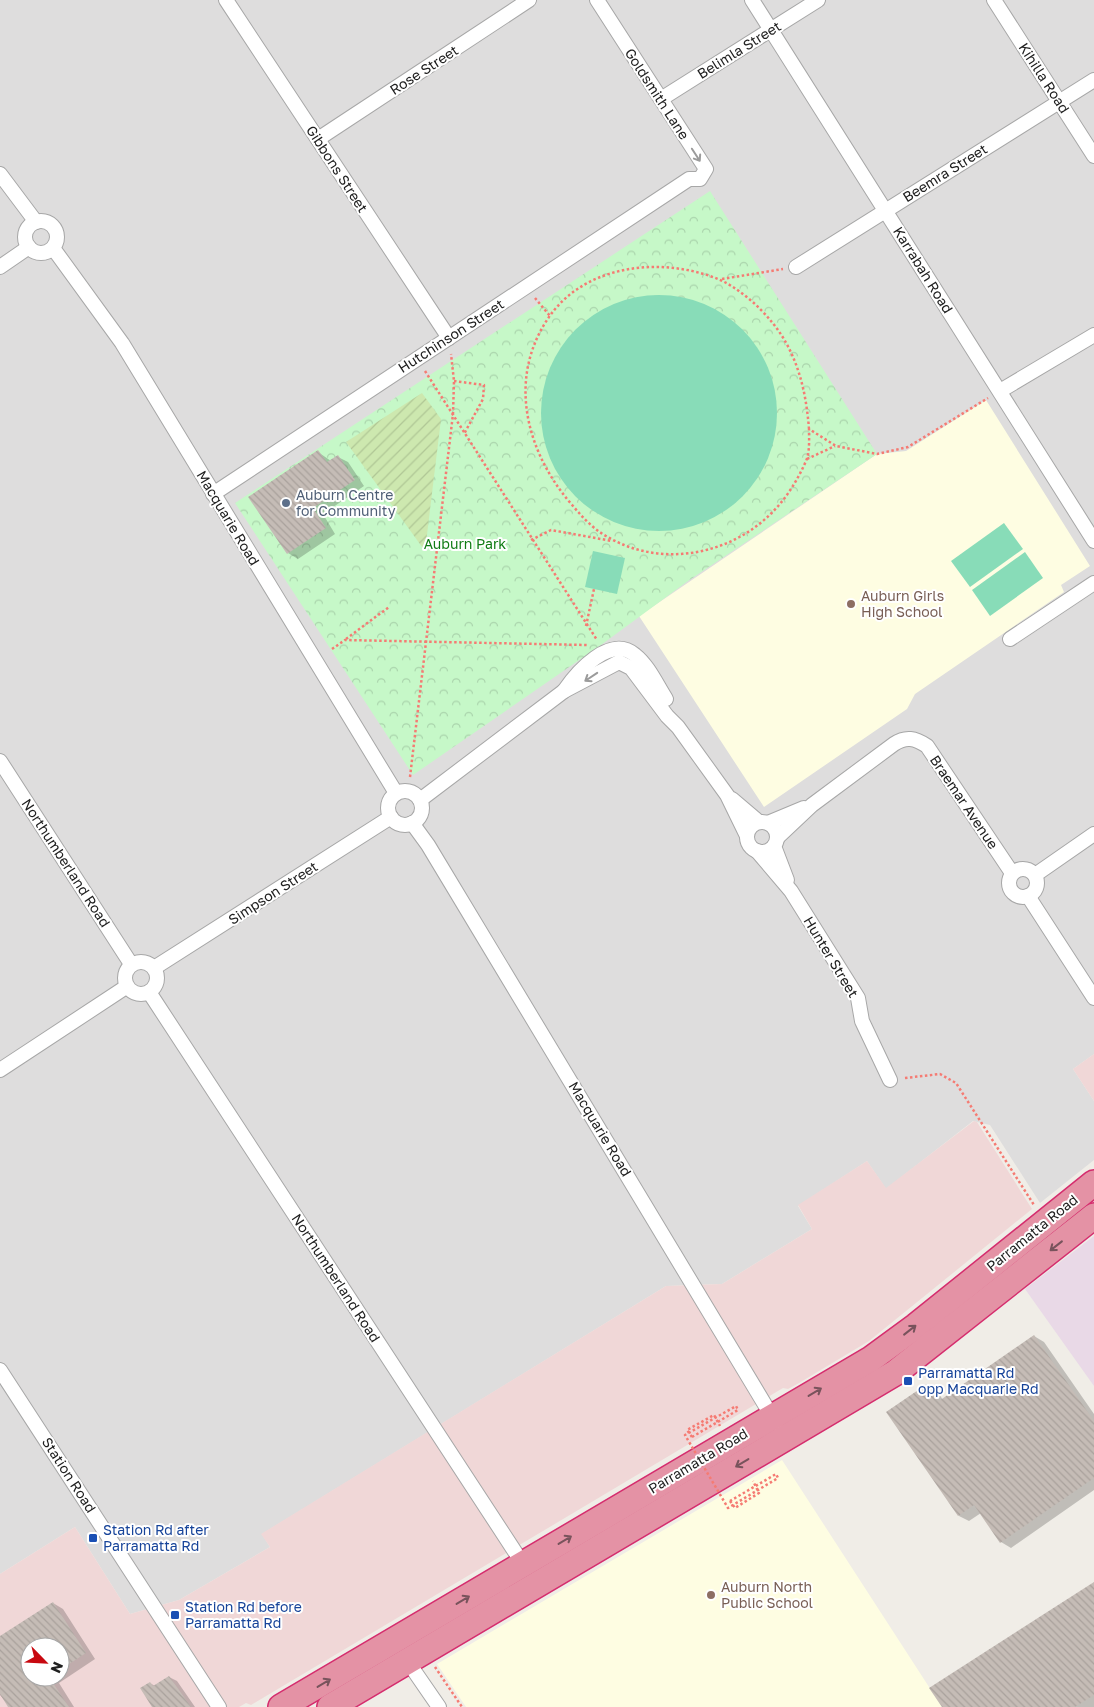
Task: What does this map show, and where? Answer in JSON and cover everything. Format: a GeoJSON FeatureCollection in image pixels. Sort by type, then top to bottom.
{"type":"FeatureCollection","features":[{"type":"Feature","properties":{"kind":"highway","name":"Parramatta Road"},"geometry":{"type":"LineString","coordinates":[[330,1707],[420,1662],[778,1428],[897,1341],[1094,1183]]}},
{"type":"Feature","properties":{"kind":"highway","name":"Parramatta Road"},"geometry":{"type":"LineString","coordinates":[[281,1707],[523,1564],[778,1428],[894,1372],[1094,1216]]}},
{"type":"Feature","properties":{"kind":"street","name":"Gibbons Street"},"geometry":{"type":"LineString","coordinates":[[226,0],[449,338]]}},
{"type":"Feature","properties":{"kind":"street","name":"Rose Street"},"geometry":{"type":"LineString","coordinates":[[318,140],[530,0]]}},
{"type":"Feature","properties":{"kind":"street","name":"Goldsmith Lane"},"geometry":{"type":"LineString","coordinates":[[597,0],[706,170],[700,179],[688,179]]}},
{"type":"Feature","properties":{"kind":"street","name":"Karrabah Road"},"geometry":{"type":"LineString","coordinates":[[752,0],[1094,541]]}},
{"type":"Feature","properties":{"kind":"street","name":"Belimla Street"},"geometry":{"type":"LineString","coordinates":[[661,99],[818,0]]}},
{"type":"Feature","properties":{"kind":"street","name":"Kihilla Road"},"geometry":{"type":"LineString","coordinates":[[994,0],[1094,156]]}},
{"type":"Feature","properties":{"kind":"street","name":"Beemra Street"},"geometry":{"type":"LineString","coordinates":[[796,267],[1094,80]]}},
{"type":"Feature","properties":{"kind":"street"},"geometry":{"type":"LineString","coordinates":[[0,174],[36,222]]}},
{"type":"Feature","properties":{"kind":"street","name":"Hutchinson Street"},"geometry":{"type":"LineString","coordinates":[[213,494],[688,179]]}},
{"type":"Feature","properties":{"kind":"street"},"geometry":{"type":"LineString","coordinates":[[36,222],[46,222],[54,228],[57,238],[53,248],[41,254],[29,247],[26,233],[36,222]]}},
{"type":"Feature","properties":{"kind":"street"},"geometry":{"type":"LineString","coordinates":[[0,267],[29,247]]}},
{"type":"Feature","properties":{"kind":"street","name":"Macquarie Road"},"geometry":{"type":"LineString","coordinates":[[53,248],[122,343],[396,793]]}},
{"type":"Feature","properties":{"kind":"street"},"geometry":{"type":"LineString","coordinates":[[1000,391],[1094,335]]}},
{"type":"Feature","properties":{"kind":"street"},"geometry":{"type":"LineString","coordinates":[[1010,638],[1094,583]]}},
{"type":"Feature","properties":{"kind":"street"},"geometry":{"type":"LineString","coordinates":[[564,691],[574,676],[606,652],[619,649],[634,654],[640,660],[675,713],[678,727]]}},
{"type":"Feature","properties":{"kind":"street"},"geometry":{"type":"LineString","coordinates":[[420,800],[564,691],[619,662],[631,668],[667,716],[678,727],[727,795],[747,836],[749,845],[757,851],[766,852],[775,842],[775,830],[727,795]]}},
{"type":"Feature","properties":{"kind":"street","name":"Braemar Avenue"},"geometry":{"type":"LineString","coordinates":[[775,842],[812,804],[902,738],[915,739],[927,746],[1012,873]]}},
{"type":"Feature","properties":{"kind":"street","name":"Northumberland Road"},"geometry":{"type":"LineString","coordinates":[[0,761],[131,964]]}},
{"type":"Feature","properties":{"kind":"street"},"geometry":{"type":"LineString","coordinates":[[408,791],[420,800],[422,810],[412,823],[403,824],[391,817],[388,806],[396,793],[408,791]]}},
{"type":"Feature","properties":{"kind":"street","name":"Braemar Avenue"},"geometry":{"type":"LineString","coordinates":[[763,823],[812,804]]}},
{"type":"Feature","properties":{"kind":"street","name":"Simpson Street"},"geometry":{"type":"LineString","coordinates":[[154,968],[391,817]]}},
{"type":"Feature","properties":{"kind":"street","name":"Macquarie Road"},"geometry":{"type":"LineString","coordinates":[[412,823],[428,845],[778,1428]]}},
{"type":"Feature","properties":{"kind":"street"},"geometry":{"type":"LineString","coordinates":[[747,836],[750,827],[763,823]]}},
{"type":"Feature","properties":{"kind":"street"},"geometry":{"type":"LineString","coordinates":[[1035,875],[1094,834]]}},
{"type":"Feature","properties":{"kind":"street","name":"Hunter Street"},"geometry":{"type":"LineString","coordinates":[[775,842],[791,890]]}},
{"type":"Feature","properties":{"kind":"street","name":"Hunter Street"},"geometry":{"type":"LineString","coordinates":[[757,851],[791,890],[858,998],[862,1020],[890,1080]]}},
{"type":"Feature","properties":{"kind":"street"},"geometry":{"type":"LineString","coordinates":[[1024,868],[1035,875],[1036,887],[1028,896],[1020,897],[1012,893],[1008,885],[1012,873],[1024,868]]}},
{"type":"Feature","properties":{"kind":"street"},"geometry":{"type":"LineString","coordinates":[[1028,896],[1094,998]]}},
{"type":"Feature","properties":{"kind":"street"},"geometry":{"type":"LineString","coordinates":[[146,962],[154,968],[156,984],[149,992],[134,994],[126,987],[124,977],[131,964],[146,962]]}},
{"type":"Feature","properties":{"kind":"street"},"geometry":{"type":"LineString","coordinates":[[0,1070],[126,987]]}},
{"type":"Feature","properties":{"kind":"street","name":"Northumberland Road"},"geometry":{"type":"LineString","coordinates":[[149,992],[523,1564]]}},
{"type":"Feature","properties":{"kind":"street","name":"Station Road"},"geometry":{"type":"LineString","coordinates":[[0,1370],[219,1707]]}},
{"type":"Feature","properties":{"kind":"street"},"geometry":{"type":"LineString","coordinates":[[420,1662],[439,1707]]}},
{"type":"Feature","properties":{"kind":"path"},"geometry":{"type":"LineString","coordinates":[[531,540],[551,530],[616,542],[650,552],[680,554],[704,551],[735,540],[764,520],[781,505],[807,459],[809,429],[807,403],[801,378],[784,338],[770,320],[751,301],[720,280],[663,267],[631,268],[609,274],[587,283],[566,298],[550,316],[531,353],[525,394],[530,431],[544,465],[562,493],[594,528],[616,542]]}},
{"type":"Feature","properties":{"kind":"path"},"geometry":{"type":"LineString","coordinates":[[720,280],[796,267]]}},
{"type":"Feature","properties":{"kind":"path"},"geometry":{"type":"LineString","coordinates":[[526,287],[550,316]]}},
{"type":"Feature","properties":{"kind":"path"},"geometry":{"type":"LineString","coordinates":[[410,777],[453,414],[454,381],[449,338]]}},
{"type":"Feature","properties":{"kind":"path"},"geometry":{"type":"LineString","coordinates":[[417,359],[586,626],[594,589]]}},
{"type":"Feature","properties":{"kind":"path"},"geometry":{"type":"LineString","coordinates":[[454,381],[484,386],[484,399],[464,434]]}},
{"type":"Feature","properties":{"kind":"path"},"geometry":{"type":"LineString","coordinates":[[809,429],[836,446],[877,454],[908,447],[1000,391]]}},
{"type":"Feature","properties":{"kind":"path"},"geometry":{"type":"LineString","coordinates":[[807,459],[836,446]]}},
{"type":"Feature","properties":{"kind":"path"},"geometry":{"type":"LineString","coordinates":[[332,649],[389,607]]}},
{"type":"Feature","properties":{"kind":"path"},"geometry":{"type":"LineString","coordinates":[[345,640],[591,645]]}},
{"type":"Feature","properties":{"kind":"path"},"geometry":{"type":"LineString","coordinates":[[890,1080],[940,1074],[956,1083],[1038,1211]]}},
{"type":"Feature","properties":{"kind":"path"},"geometry":{"type":"LineString","coordinates":[[742,1413],[720,1426],[714,1415],[688,1430],[692,1438],[738,1410],[736,1406],[685,1435],[728,1508],[778,1478],[776,1474],[742,1493],[730,1501],[735,1508],[759,1493],[752,1482],[760,1478]]}},
{"type":"Feature","properties":{"kind":"path"},"geometry":{"type":"LineString","coordinates":[[740,1489],[742,1493]]}},
{"type":"Feature","properties":{"kind":"path"},"geometry":{"type":"LineString","coordinates":[[420,1662],[462,1707]]}},
{"type":"Feature","properties":{"kind":"shaded area"},"geometry":{"type":"Polygon","coordinates":[[[0,0],[1094,0],[1094,1054],[1073,1069],[1094,1101],[1094,1160],[1040,1203],[990,1125],[973,1121],[886,1189],[867,1161],[798,1206],[812,1229],[722,1284],[666,1286],[262,1534],[270,1547],[179,1600],[130,1614],[75,1527],[0,1574],[0,0]]]}},
{"type":"Feature","properties":{"kind":"shaded area","name":"Auburn Girls High School"},"geometry":{"type":"Polygon","coordinates":[[[986,400],[1090,566],[1061,585],[1064,592],[915,694],[907,709],[764,807],[639,616],[877,454],[906,451],[986,400]]]}},
{"type":"Feature","properties":{"kind":"shaded area"},"geometry":{"type":"Polygon","coordinates":[[[1094,1054],[1094,1101],[1073,1069],[1094,1054]]]}},
{"type":"Feature","properties":{"kind":"shaded area"},"geometry":{"type":"Polygon","coordinates":[[[974,1121],[977,1122],[1032,1209],[869,1341],[799,1383],[788,1389],[783,1388],[251,1705],[246,1703],[239,1707],[0,1707],[0,1574],[75,1527],[130,1614],[179,1600],[270,1547],[261,1534],[666,1286],[722,1284],[812,1229],[798,1205],[867,1161],[886,1188],[974,1121]]]}},
{"type":"Feature","properties":{"kind":"shaded area"},"geometry":{"type":"Polygon","coordinates":[[[1094,1236],[1094,1386],[1025,1289],[1094,1236]]]}},
{"type":"Feature","properties":{"kind":"shaded area","name":"Auburn North Public School"},"geometry":{"type":"Polygon","coordinates":[[[782,1460],[942,1707],[466,1707],[437,1664],[782,1460]]]}},
{"type":"Feature","properties":{"kind":"green space","name":"Auburn Park"},"geometry":{"type":"Polygon","coordinates":[[[710,191],[877,454],[688,581],[601,645],[413,775],[235,503],[710,191]]]}},
{"type":"Feature","properties":{"kind":"green space"},"geometry":{"type":"Polygon","coordinates":[[[659,295],[693,300],[715,309],[734,322],[750,338],[763,357],[772,379],[777,413],[772,447],[763,469],[750,488],[734,504],[715,517],[693,526],[659,531],[625,526],[603,517],[584,504],[568,488],[555,469],[546,447],[541,413],[546,379],[555,357],[568,338],[584,322],[603,309],[625,300],[659,295]]]}},
{"type":"Feature","properties":{"kind":"green space"},"geometry":{"type":"Polygon","coordinates":[[[422,393],[441,419],[425,551],[346,442],[422,393]]]}},
{"type":"Feature","properties":{"kind":"green space"},"geometry":{"type":"Polygon","coordinates":[[[1004,523],[1023,549],[970,587],[951,561],[1004,523]]]}},
{"type":"Feature","properties":{"kind":"green space"},"geometry":{"type":"Polygon","coordinates":[[[593,551],[625,558],[617,594],[585,587],[593,551]]]}},
{"type":"Feature","properties":{"kind":"green space"},"geometry":{"type":"Polygon","coordinates":[[[1025,552],[1043,578],[990,616],[972,590],[1025,552]]]}},
{"type":"Feature","properties":{"kind":"building","name":"Auburn Centre for Community"},"geometry":{"type":"Polygon","coordinates":[[[318,450],[327,462],[338,455],[355,480],[313,508],[326,528],[287,554],[248,497],[318,450]]]}},
{"type":"Feature","properties":{"kind":"building"},"geometry":{"type":"Polygon","coordinates":[[[1034,1335],[1094,1421],[1094,1478],[1000,1543],[974,1505],[958,1516],[886,1412],[927,1384],[939,1401],[1034,1335]]]}},
{"type":"Feature","properties":{"kind":"building"},"geometry":{"type":"Polygon","coordinates":[[[1094,1582],[1094,1695],[1075,1707],[942,1707],[929,1688],[1094,1582]]]}},
{"type":"Feature","properties":{"kind":"building"},"geometry":{"type":"Polygon","coordinates":[[[53,1602],[86,1653],[70,1663],[70,1637],[20,1637],[20,1687],[56,1687],[69,1707],[8,1707],[0,1694],[0,1636],[53,1602]]]}},
{"type":"Feature","properties":{"kind":"building"},"geometry":{"type":"Polygon","coordinates":[[[169,1676],[191,1707],[152,1707],[140,1688],[150,1682],[153,1686],[169,1676]]]}},
{"type":"Feature","properties":{"kind":"place","name":"Auburn Centre for Community"},"geometry":{"type":"Point","coordinates":[286,503]}},
{"type":"Feature","properties":{"kind":"place","name":"Auburn Girls High School"},"geometry":{"type":"Point","coordinates":[851,604]}},
{"type":"Feature","properties":{"kind":"place","name":"Parramatta Rd opp Macquarie Rd"},"geometry":{"type":"Point","coordinates":[908,1381]}},
{"type":"Feature","properties":{"kind":"place","name":"Station Rd after Parramatta Rd"},"geometry":{"type":"Point","coordinates":[93,1538]}},
{"type":"Feature","properties":{"kind":"place","name":"Auburn North Public School"},"geometry":{"type":"Point","coordinates":[711,1595]}},
{"type":"Feature","properties":{"kind":"place","name":"Station Rd before Parramatta Rd"},"geometry":{"type":"Point","coordinates":[175,1615]}}]}
